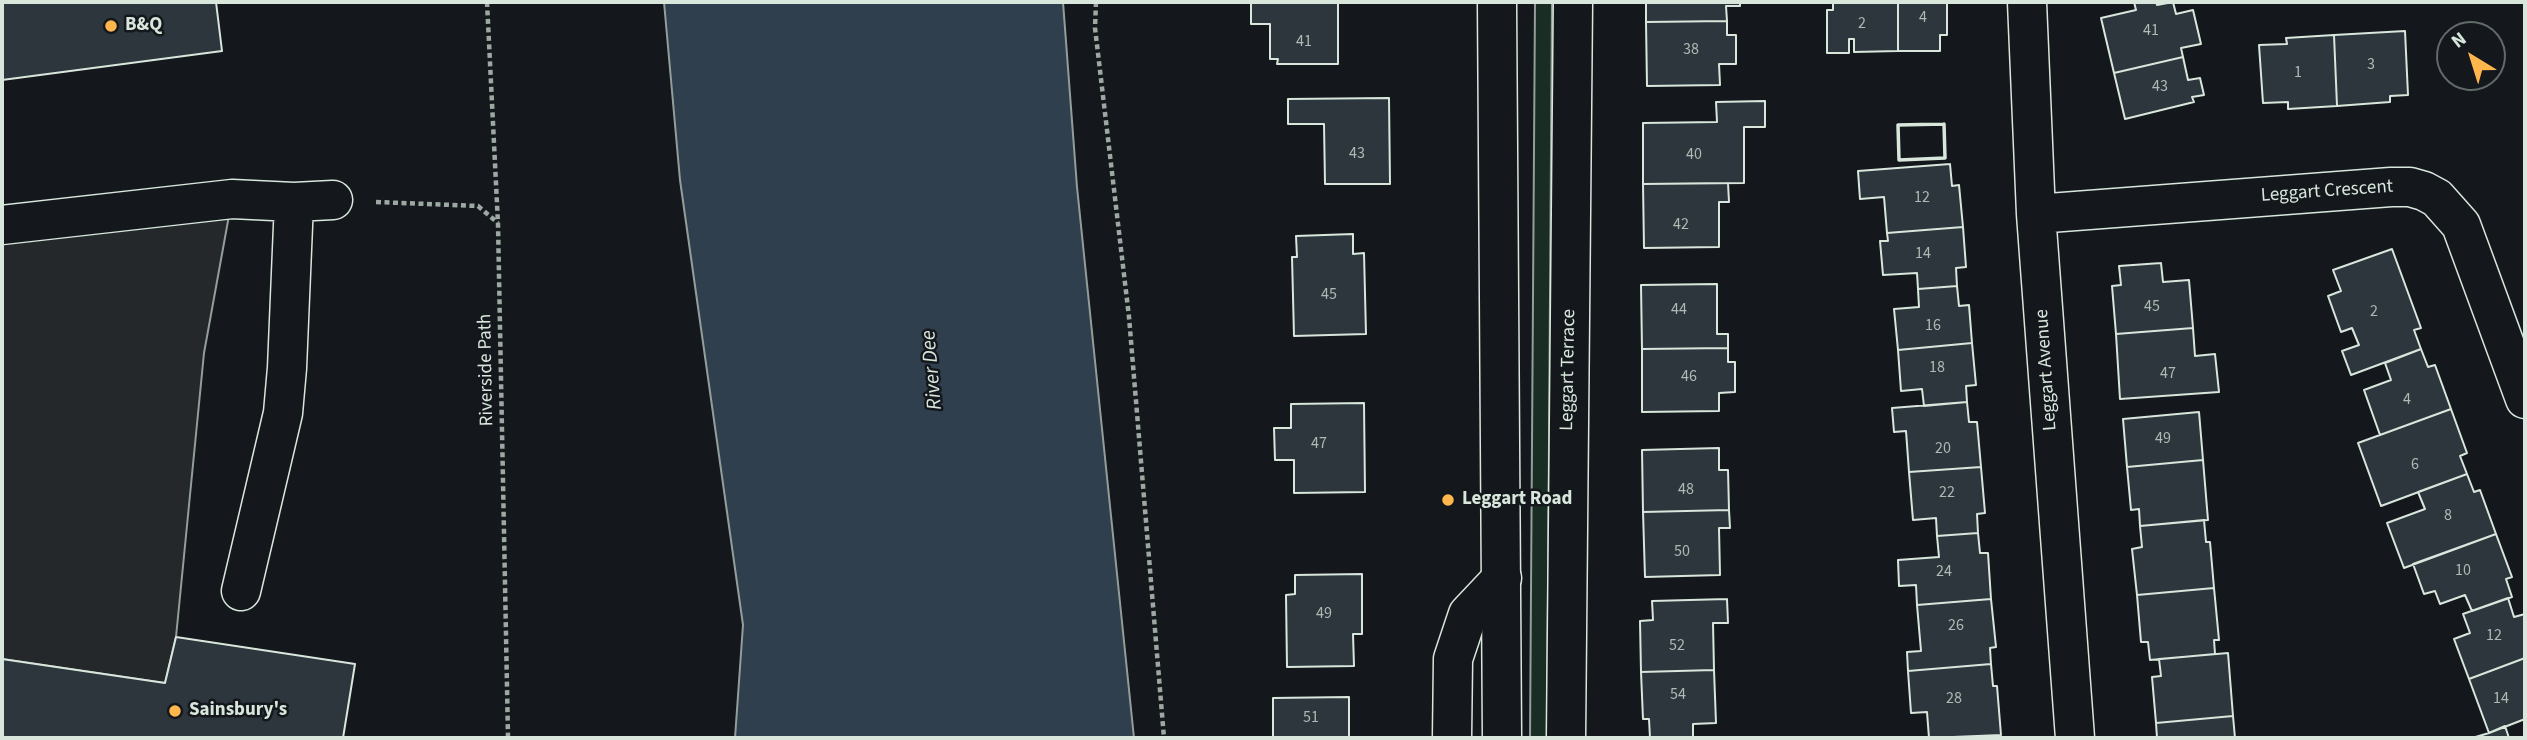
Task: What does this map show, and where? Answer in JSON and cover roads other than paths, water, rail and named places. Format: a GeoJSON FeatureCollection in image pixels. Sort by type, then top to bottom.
{"type":"FeatureCollection","features":[{"type":"Feature","properties":{"kind":"street"},"geometry":{"type":"LineString","coordinates":[[1497,2],[1502,738]]}},
{"type":"Feature","properties":{"kind":"street","name":"Leggart Terrace"},"geometry":{"type":"LineString","coordinates":[[1566,738],[1573,2]]}},
{"type":"Feature","properties":{"kind":"street","name":"Leggart Avenue"},"geometry":{"type":"LineString","coordinates":[[2027,2],[2036,214],[2075,738]]}},
{"type":"Feature","properties":{"kind":"street","name":"Leggart Crescent"},"geometry":{"type":"LineString","coordinates":[[2036,214],[2391,187],[2410,187],[2424,191],[2437,198],[2461,225],[2525,400]]}},
{"type":"Feature","properties":{"kind":"street"},"geometry":{"type":"LineString","coordinates":[[2,225],[232,199],[294,202],[333,200]]}},
{"type":"Feature","properties":{"kind":"street"},"geometry":{"type":"LineString","coordinates":[[241,592],[283,413],[294,202]]}},
{"type":"Feature","properties":{"kind":"street"},"geometry":{"type":"LineString","coordinates":[[1452,738],[1453,659],[1468,614],[1502,578]]}},
{"type":"Feature","properties":{"kind":"water","name":"River Dee"},"geometry":{"type":"Polygon","coordinates":[[[664,2],[1063,2],[1077,187],[1134,738],[735,738],[743,625],[680,180],[664,2]]]}},
{"type":"Feature","properties":{"kind":"place","name":"B&Q"},"geometry":{"type":"Point","coordinates":[111,26]}},
{"type":"Feature","properties":{"kind":"place","name":"Leggart Road"},"geometry":{"type":"Point","coordinates":[1448,500]}},
{"type":"Feature","properties":{"kind":"place","name":"Sainsbury's"},"geometry":{"type":"Point","coordinates":[175,711]}}]}
